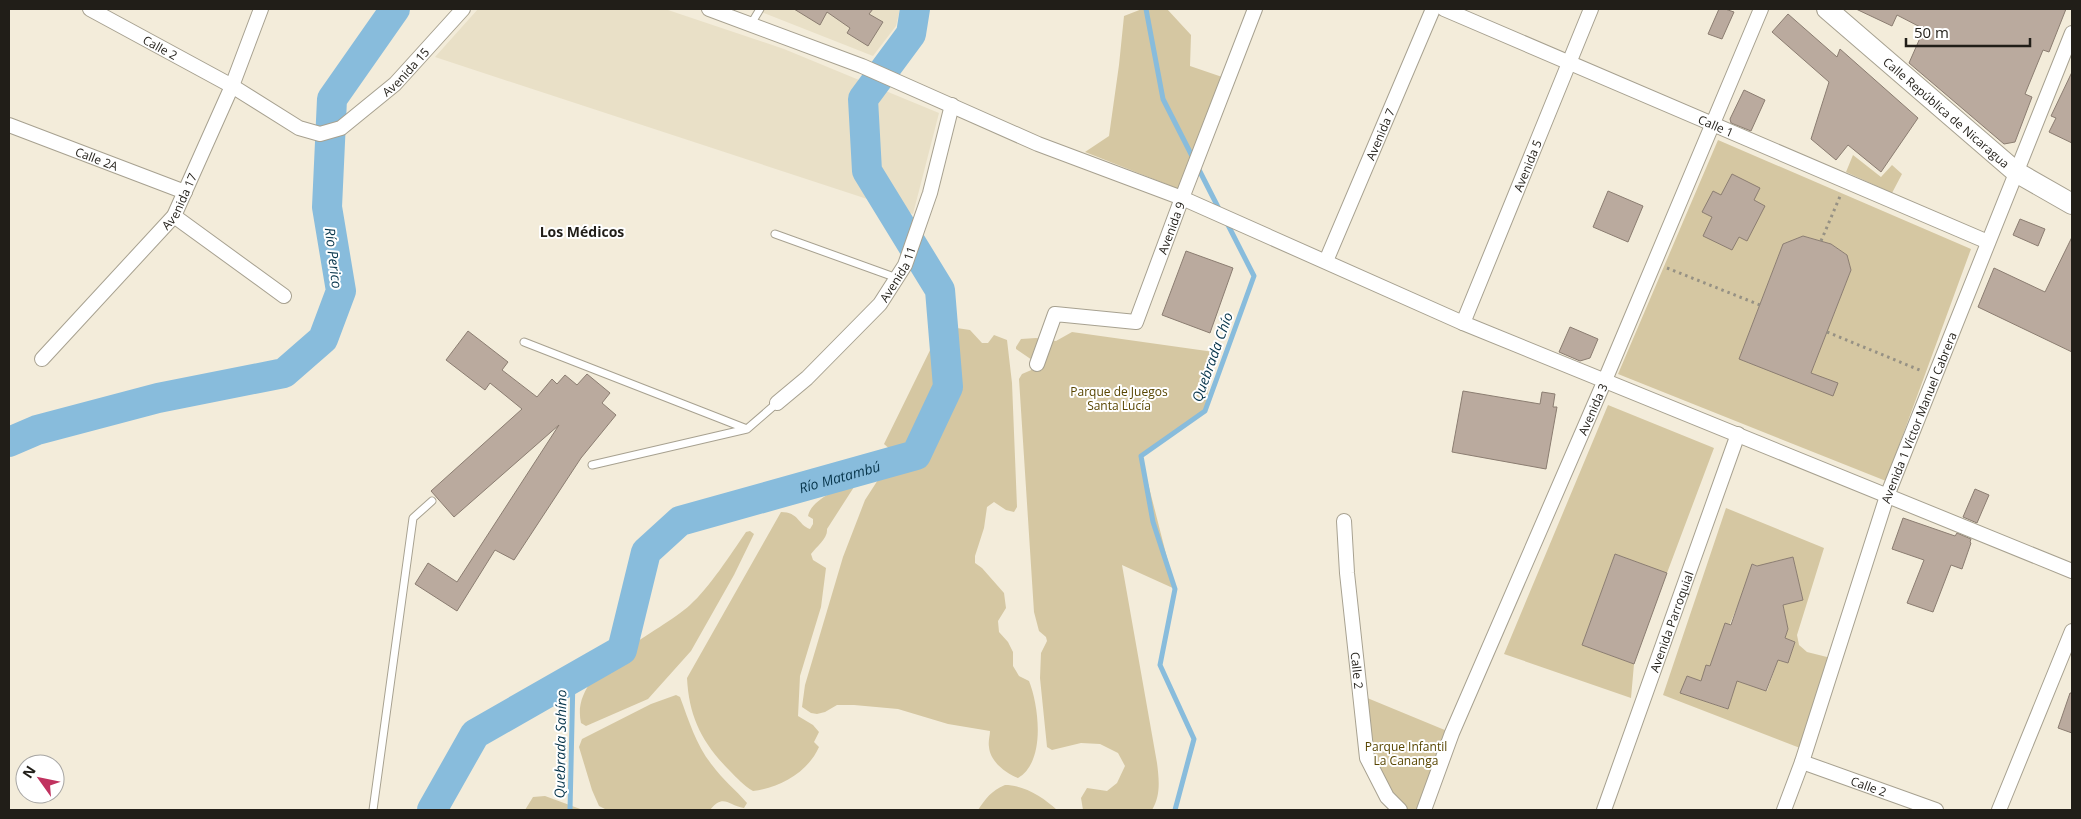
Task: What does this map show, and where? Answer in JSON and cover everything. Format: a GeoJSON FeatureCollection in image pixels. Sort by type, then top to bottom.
{"type":"FeatureCollection","features":[{"type":"Feature","properties":{"kind":"main road","name":"Calle República de Nicaragua"},"geometry":{"type":"LineString","coordinates":[[1827,9],[2016,172],[2072,204]]}},
{"type":"Feature","properties":{"kind":"street","name":"Calle 2"},"geometry":{"type":"LineString","coordinates":[[90,9],[232,86]]}},
{"type":"Feature","properties":{"kind":"street","name":"Avenida 17"},"geometry":{"type":"LineString","coordinates":[[42,358],[174,216],[232,86],[261,9]]}},
{"type":"Feature","properties":{"kind":"street","name":"Avenida 15"},"geometry":{"type":"LineString","coordinates":[[232,86],[299,128],[320,134],[341,128],[395,84],[463,9]]}},
{"type":"Feature","properties":{"kind":"street"},"geometry":{"type":"LineString","coordinates":[[709,9],[862,66],[1038,144],[1182,198],[1463,323],[2072,571]]}},
{"type":"Feature","properties":{"kind":"street","name":"Avenida 9"},"geometry":{"type":"LineString","coordinates":[[1037,364],[1055,314],[1136,322],[1255,9]]}},
{"type":"Feature","properties":{"kind":"street","name":"Avenida 7"},"geometry":{"type":"LineString","coordinates":[[1326,261],[1432,9]]}},
{"type":"Feature","properties":{"kind":"street","name":"Calle 1"},"geometry":{"type":"LineString","coordinates":[[1444,9],[1988,242]]}},
{"type":"Feature","properties":{"kind":"street","name":"Avenida 5"},"geometry":{"type":"LineString","coordinates":[[1463,323],[1592,9]]}},
{"type":"Feature","properties":{"kind":"street","name":"Avenida 3"},"geometry":{"type":"LineString","coordinates":[[1424,810],[1452,733],[1655,263],[1761,9]]}},
{"type":"Feature","properties":{"kind":"street","name":"Avenida 1 Víctor Manuel Cabrera"},"geometry":{"type":"LineString","coordinates":[[1784,810],[1802,762],[1887,496],[2072,33]]}},
{"type":"Feature","properties":{"kind":"street","name":"Avenida 11"},"geometry":{"type":"LineString","coordinates":[[777,404],[807,378],[880,304],[906,265],[930,193],[952,105]]}},
{"type":"Feature","properties":{"kind":"street","name":"Calle 2A"},"geometry":{"type":"LineString","coordinates":[[9,125],[185,192]]}},
{"type":"Feature","properties":{"kind":"street"},"geometry":{"type":"LineString","coordinates":[[174,216],[284,296]]}},
{"type":"Feature","properties":{"kind":"street","name":"Avenida Parroquial"},"geometry":{"type":"LineString","coordinates":[[1604,810],[1738,434]]}},
{"type":"Feature","properties":{"kind":"street","name":"Calle 2"},"geometry":{"type":"LineString","coordinates":[[1344,521],[1347,573],[1367,758],[1387,797],[1400,810]]}},
{"type":"Feature","properties":{"kind":"street"},"geometry":{"type":"LineString","coordinates":[[2000,810],[2072,631]]}},
{"type":"Feature","properties":{"kind":"street","name":"Calle 2"},"geometry":{"type":"LineString","coordinates":[[1802,762],[1936,810]]}},
{"type":"Feature","properties":{"kind":"lane"},"geometry":{"type":"LineString","coordinates":[[751,24],[760,9]]}},
{"type":"Feature","properties":{"kind":"lane"},"geometry":{"type":"LineString","coordinates":[[775,234],[897,278]]}},
{"type":"Feature","properties":{"kind":"lane"},"geometry":{"type":"LineString","coordinates":[[524,342],[747,429]]}},
{"type":"Feature","properties":{"kind":"lane"},"geometry":{"type":"LineString","coordinates":[[592,465],[747,429],[777,404]]}},
{"type":"Feature","properties":{"kind":"lane"},"geometry":{"type":"LineString","coordinates":[[373,810],[413,518],[432,502]]}},
{"type":"Feature","properties":{"kind":"path"},"geometry":{"type":"LineString","coordinates":[[1822,241],[1846,182]]}},
{"type":"Feature","properties":{"kind":"path"},"geometry":{"type":"LineString","coordinates":[[1655,263],[1760,305]]}},
{"type":"Feature","properties":{"kind":"path"},"geometry":{"type":"LineString","coordinates":[[1827,332],[1935,376]]}},
{"type":"Feature","properties":{"kind":"shaded area"},"geometry":{"type":"Polygon","coordinates":[[[478,9],[665,9],[784,49],[939,113],[913,214],[435,57],[478,9]]]}},
{"type":"Feature","properties":{"kind":"shaded area"},"geometry":{"type":"Polygon","coordinates":[[[754,9],[900,9],[896,26],[873,56],[754,9]]]}},
{"type":"Feature","properties":{"kind":"green space"},"geometry":{"type":"Polygon","coordinates":[[[1142,9],[1167,9],[1191,35],[1190,66],[1228,79],[1184,191],[1085,152],[1109,136],[1124,16],[1142,9]]]}},
{"type":"Feature","properties":{"kind":"green space"},"geometry":{"type":"Polygon","coordinates":[[[1718,140],[1971,249],[1886,481],[1618,374],[1718,140]],[[1803,236],[1783,244],[1739,359],[1833,395],[1837,383],[1811,373],[1851,270],[1847,255],[1831,244],[1803,236]]]}},
{"type":"Feature","properties":{"kind":"green space"},"geometry":{"type":"Polygon","coordinates":[[[1853,155],[1881,177],[1892,165],[1902,174],[1892,193],[1846,172],[1853,155]]]}},
{"type":"Feature","properties":{"kind":"green space"},"geometry":{"type":"Polygon","coordinates":[[[950,327],[970,330],[982,343],[988,343],[994,335],[1007,340],[1012,383],[1017,507],[1014,512],[1006,510],[994,502],[987,507],[975,563],[982,568],[1004,593],[1006,608],[998,621],[999,632],[1008,642],[1013,652],[1013,666],[1019,676],[1029,681],[1033,692],[1038,733],[1036,747],[1033,760],[1027,770],[1018,778],[1003,770],[992,757],[989,745],[990,731],[948,724],[898,709],[837,705],[817,714],[811,713],[802,707],[805,685],[843,557],[865,500],[885,469],[892,451],[884,444],[937,336],[941,329],[950,327]]]}},
{"type":"Feature","properties":{"kind":"green space","name":"Parque de Juegos Santa Lucía"},"geometry":{"type":"Polygon","coordinates":[[[1072,332],[1214,352],[1205,411],[1141,456],[1175,589],[1122,565],[1157,763],[1158,793],[1152,810],[1083,810],[1081,798],[1087,788],[1107,791],[1117,783],[1125,766],[1118,753],[1100,744],[1081,743],[1052,750],[1047,747],[1040,678],[1041,653],[1047,641],[1046,637],[1039,631],[1034,612],[1019,379],[1022,374],[1036,368],[1035,362],[1016,349],[1016,347],[1021,339],[1036,338],[1056,341],[1072,332]]]}},
{"type":"Feature","properties":{"kind":"green space"},"geometry":{"type":"Polygon","coordinates":[[[1608,405],[1714,448],[1667,573],[1615,554],[1582,645],[1634,664],[1631,698],[1504,654],[1608,405]]]}},
{"type":"Feature","properties":{"kind":"green space"},"geometry":{"type":"Polygon","coordinates":[[[851,484],[854,487],[827,529],[824,539],[811,554],[813,560],[826,568],[821,607],[800,676],[798,716],[813,725],[819,732],[814,742],[819,747],[808,764],[792,777],[773,786],[753,791],[720,761],[705,740],[694,717],[687,678],[781,512],[795,516],[803,525],[810,529],[813,519],[808,516],[814,505],[826,496],[851,484]]]}},
{"type":"Feature","properties":{"kind":"green space"},"geometry":{"type":"Polygon","coordinates":[[[1726,508],[1824,548],[1797,635],[1799,645],[1807,652],[1831,658],[1800,748],[1663,695],[1726,508]],[[1793,557],[1772,562],[1774,572],[1753,564],[1717,653],[1701,681],[1687,676],[1681,693],[1727,709],[1732,697],[1728,678],[1767,691],[1778,660],[1788,663],[1795,642],[1785,638],[1788,629],[1783,605],[1803,600],[1793,557]]]}},
{"type":"Feature","properties":{"kind":"green space"},"geometry":{"type":"Polygon","coordinates":[[[750,531],[754,534],[734,575],[691,651],[648,699],[586,726],[581,723],[581,704],[588,686],[602,670],[619,655],[690,605],[712,580],[746,532],[750,531]]]}},
{"type":"Feature","properties":{"kind":"green space"},"geometry":{"type":"Polygon","coordinates":[[[676,695],[680,697],[693,732],[706,757],[747,803],[744,808],[723,801],[710,810],[607,810],[599,806],[579,747],[582,739],[651,704],[676,695]]]}},
{"type":"Feature","properties":{"kind":"green space","name":"Parque Infantil La Cananga"},"geometry":{"type":"Polygon","coordinates":[[[1360,695],[1452,733],[1424,810],[1400,810],[1367,758],[1360,695]]]}},
{"type":"Feature","properties":{"kind":"green space"},"geometry":{"type":"Polygon","coordinates":[[[1005,785],[1019,787],[1033,793],[1057,810],[978,810],[989,795],[1005,785]]]}},
{"type":"Feature","properties":{"kind":"green space"},"geometry":{"type":"Polygon","coordinates":[[[545,796],[583,810],[525,810],[533,797],[545,796]]]}},
{"type":"Feature","properties":{"kind":"building"},"geometry":{"type":"Polygon","coordinates":[[[794,9],[873,9],[869,14],[883,22],[868,46],[847,33],[850,28],[827,12],[820,25],[794,9]]]}},
{"type":"Feature","properties":{"kind":"building"},"geometry":{"type":"Polygon","coordinates":[[[1719,9],[1734,12],[1722,39],[1708,34],[1719,9]]]}},
{"type":"Feature","properties":{"kind":"building"},"geometry":{"type":"Polygon","coordinates":[[[1856,9],[2066,9],[2049,52],[2043,50],[2025,94],[2032,97],[2015,142],[2004,144],[1909,63],[1924,29],[1897,15],[1892,26],[1856,9]]]}},
{"type":"Feature","properties":{"kind":"building"},"geometry":{"type":"Polygon","coordinates":[[[1788,14],[1837,57],[1840,49],[1918,118],[1881,172],[1848,145],[1836,160],[1811,139],[1829,82],[1772,32],[1788,14]]]}},
{"type":"Feature","properties":{"kind":"building"},"geometry":{"type":"Polygon","coordinates":[[[2072,72],[2072,143],[2049,132],[2056,118],[2051,116],[2072,72]]]}},
{"type":"Feature","properties":{"kind":"building"},"geometry":{"type":"Polygon","coordinates":[[[1744,90],[1765,100],[1751,131],[1731,123],[1730,119],[1744,90]]]}},
{"type":"Feature","properties":{"kind":"building"},"geometry":{"type":"Polygon","coordinates":[[[1732,174],[1760,188],[1754,200],[1765,206],[1747,241],[1739,237],[1732,250],[1703,236],[1712,217],[1702,212],[1713,191],[1721,195],[1732,174]]]}},
{"type":"Feature","properties":{"kind":"building"},"geometry":{"type":"Polygon","coordinates":[[[1608,191],[1643,206],[1628,242],[1593,227],[1608,191]]]}},
{"type":"Feature","properties":{"kind":"building"},"geometry":{"type":"Polygon","coordinates":[[[2020,219],[2045,229],[2038,246],[2013,235],[2020,219]]]}},
{"type":"Feature","properties":{"kind":"building"},"geometry":{"type":"Polygon","coordinates":[[[1803,236],[1831,244],[1847,255],[1851,270],[1811,373],[1838,383],[1833,396],[1739,359],[1783,244],[1803,236]]]}},
{"type":"Feature","properties":{"kind":"building"},"geometry":{"type":"Polygon","coordinates":[[[2072,237],[2072,352],[1978,307],[1994,268],[2045,292],[2072,237]]]}},
{"type":"Feature","properties":{"kind":"building"},"geometry":{"type":"Polygon","coordinates":[[[1186,251],[1233,268],[1210,333],[1162,315],[1186,251]]]}},
{"type":"Feature","properties":{"kind":"building"},"geometry":{"type":"Polygon","coordinates":[[[1570,327],[1598,339],[1590,358],[1580,361],[1559,352],[1570,327]]]}},
{"type":"Feature","properties":{"kind":"building"},"geometry":{"type":"Polygon","coordinates":[[[468,331],[508,362],[502,370],[537,397],[552,379],[557,384],[565,375],[577,385],[587,374],[610,393],[602,403],[616,415],[581,458],[514,560],[495,550],[457,611],[415,584],[428,563],[457,582],[559,425],[454,517],[431,491],[522,409],[490,383],[485,390],[446,360],[468,331]]]}},
{"type":"Feature","properties":{"kind":"building"},"geometry":{"type":"Polygon","coordinates":[[[1463,391],[1540,404],[1542,392],[1555,394],[1553,407],[1557,407],[1546,469],[1452,452],[1463,391]]]}},
{"type":"Feature","properties":{"kind":"building"},"geometry":{"type":"Polygon","coordinates":[[[1975,489],[1989,495],[1977,523],[1963,517],[1975,489]]]}},
{"type":"Feature","properties":{"kind":"building"},"geometry":{"type":"Polygon","coordinates":[[[1903,518],[1955,536],[1957,533],[1971,539],[1962,569],[1951,565],[1933,612],[1907,603],[1924,560],[1892,549],[1903,518]]]}},
{"type":"Feature","properties":{"kind":"building"},"geometry":{"type":"Polygon","coordinates":[[[1615,554],[1667,573],[1634,664],[1582,645],[1615,554]]]}},
{"type":"Feature","properties":{"kind":"building"},"geometry":{"type":"Polygon","coordinates":[[[1793,557],[1803,600],[1783,605],[1788,629],[1785,638],[1795,642],[1788,663],[1778,660],[1766,691],[1737,681],[1728,709],[1680,693],[1687,676],[1701,681],[1706,665],[1710,666],[1725,623],[1731,625],[1752,564],[1757,566],[1793,557]]]}},
{"type":"Feature","properties":{"kind":"building"},"geometry":{"type":"Polygon","coordinates":[[[2070,693],[2072,693],[2072,733],[2058,728],[2070,693]]]}},
{"type":"Feature","properties":{"kind":"waterway","name":"Río Perico"},"geometry":{"type":"LineString","coordinates":[[9,442],[37,430],[158,398],[284,373],[323,339],[341,291],[327,207],[332,99],[395,9]]}},
{"type":"Feature","properties":{"kind":"waterway","name":"Río Matambú"},"geometry":{"type":"LineString","coordinates":[[432,810],[475,734],[622,650],[646,552],[680,521],[916,455],[948,387],[940,290],[867,171],[863,99],[911,34],[915,9]]}},
{"type":"Feature","properties":{"kind":"waterway","name":"Quebrada Chío"},"geometry":{"type":"LineString","coordinates":[[1146,9],[1163,99],[1220,211]]}},
{"type":"Feature","properties":{"kind":"waterway","name":"Quebrada Chío"},"geometry":{"type":"LineString","coordinates":[[1175,810],[1194,739],[1160,665],[1175,589],[1153,522],[1141,456],[1205,411],[1254,276],[1226,221]]}},
{"type":"Feature","properties":{"kind":"waterway","name":"Quebrada Sahíno"},"geometry":{"type":"LineString","coordinates":[[570,810],[573,678]]}},
{"type":"Feature","properties":{"kind":"district","name":"Los Médicos"},"geometry":{"type":"Point","coordinates":[582,231]}}]}
